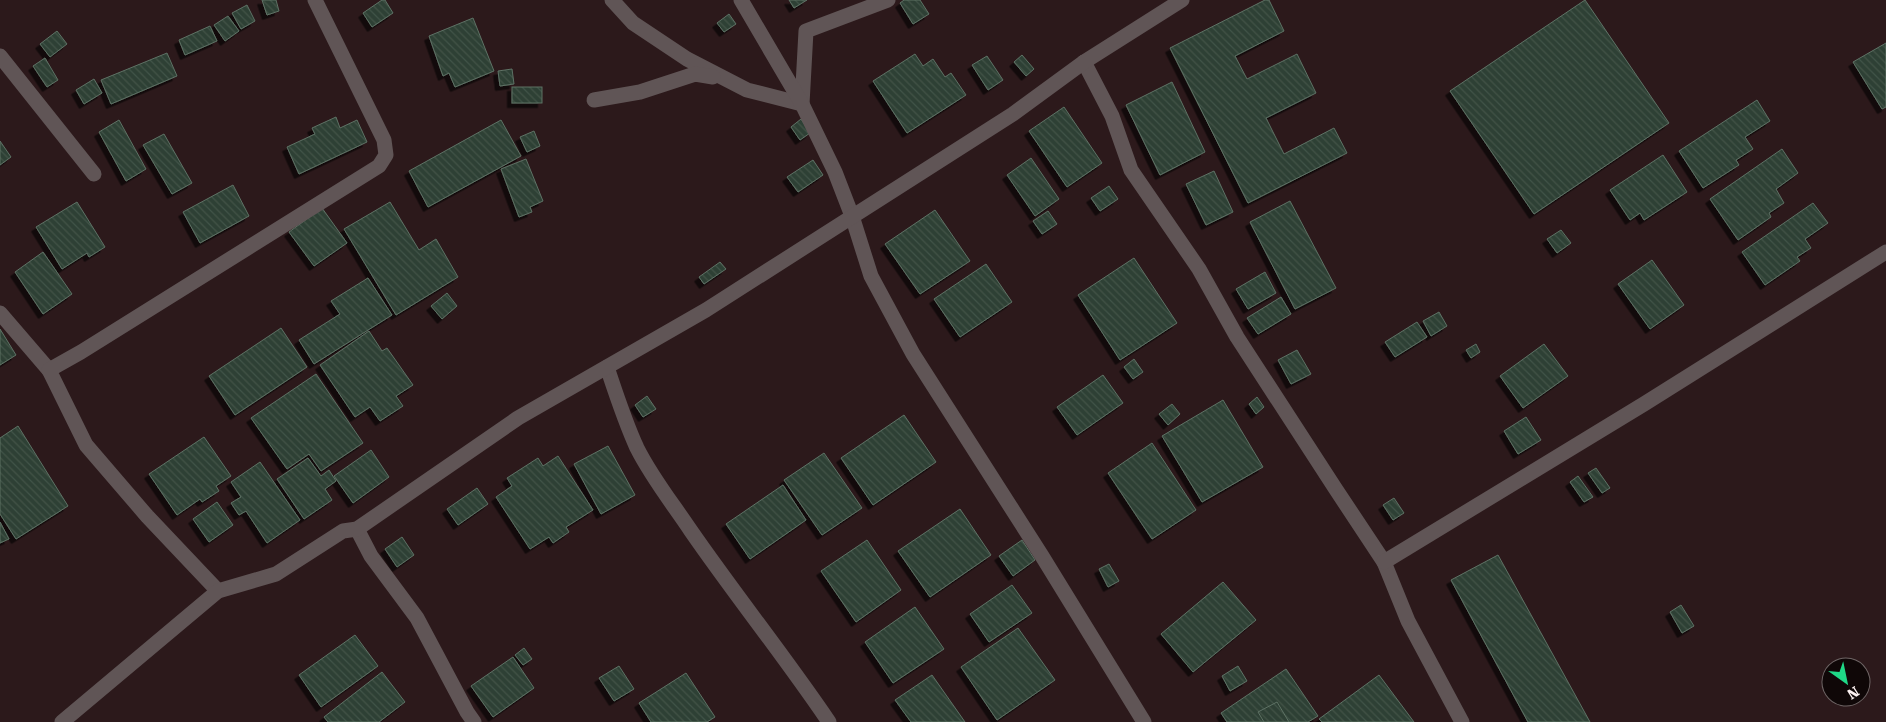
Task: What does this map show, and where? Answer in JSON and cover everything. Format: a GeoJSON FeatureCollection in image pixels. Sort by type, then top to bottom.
{"type":"FeatureCollection","features":[{"type":"Feature","properties":{"kind":"street"},"geometry":{"type":"LineString","coordinates":[[49,370],[81,352],[378,166],[386,155],[384,140],[315,0]]}},
{"type":"Feature","properties":{"kind":"street"},"geometry":{"type":"LineString","coordinates":[[612,0],[633,23],[687,60],[747,90],[802,104]]}},
{"type":"Feature","properties":{"kind":"street"},"geometry":{"type":"LineString","coordinates":[[741,0],[802,104],[835,172],[852,216],[871,276],[913,354],[1042,556],[1144,722]]}},
{"type":"Feature","properties":{"kind":"street"},"geometry":{"type":"LineString","coordinates":[[802,104],[806,31],[888,0]]}},
{"type":"Feature","properties":{"kind":"street"},"geometry":{"type":"LineString","coordinates":[[62,722],[218,591],[276,574],[344,531],[357,529],[518,418],[706,310],[1013,114],[1084,62],[1182,0]]}},
{"type":"Feature","properties":{"kind":"street"},"geometry":{"type":"LineString","coordinates":[[0,56],[94,174]]}},
{"type":"Feature","properties":{"kind":"street"},"geometry":{"type":"LineString","coordinates":[[1084,62],[1112,116],[1131,170],[1200,269],[1237,337],[1384,562],[1408,621],[1462,722]]}},
{"type":"Feature","properties":{"kind":"street"},"geometry":{"type":"LineString","coordinates":[[594,100],[640,92],[695,74],[727,80]]}},
{"type":"Feature","properties":{"kind":"street"},"geometry":{"type":"LineString","coordinates":[[1384,562],[1644,404],[1886,252]]}},
{"type":"Feature","properties":{"kind":"street"},"geometry":{"type":"LineString","coordinates":[[0,313],[49,370],[86,445],[147,516],[218,591]]}},
{"type":"Feature","properties":{"kind":"street"},"geometry":{"type":"LineString","coordinates":[[607,366],[626,424],[638,450],[729,586],[780,651],[829,722]]}},
{"type":"Feature","properties":{"kind":"street"},"geometry":{"type":"LineString","coordinates":[[357,529],[371,556],[417,618],[474,722]]}},
{"type":"Feature","properties":{"kind":"building"},"geometry":{"type":"Polygon","coordinates":[[[262,0],[276,0],[279,11],[267,15],[262,0]]]}},
{"type":"Feature","properties":{"kind":"building"},"geometry":{"type":"Polygon","coordinates":[[[382,0],[385,0],[393,13],[372,27],[363,13],[382,0]]]}},
{"type":"Feature","properties":{"kind":"building"},"geometry":{"type":"Polygon","coordinates":[[[789,0],[807,0],[794,8],[789,0]]]}},
{"type":"Feature","properties":{"kind":"building"},"geometry":{"type":"Polygon","coordinates":[[[904,0],[920,0],[929,14],[913,24],[900,3],[904,0]]]}},
{"type":"Feature","properties":{"kind":"building"},"geometry":{"type":"Polygon","coordinates":[[[1265,0],[1269,0],[1284,31],[1235,56],[1247,79],[1297,54],[1316,93],[1266,118],[1284,154],[1334,128],[1347,153],[1248,203],[1170,48],[1265,0]]]}},
{"type":"Feature","properties":{"kind":"building"},"geometry":{"type":"Polygon","coordinates":[[[1585,0],[1669,123],[1534,214],[1450,91],[1585,0]]]}},
{"type":"Feature","properties":{"kind":"building"},"geometry":{"type":"Polygon","coordinates":[[[247,5],[255,21],[241,29],[232,13],[247,5]]]}},
{"type":"Feature","properties":{"kind":"building"},"geometry":{"type":"Polygon","coordinates":[[[729,14],[736,24],[724,32],[717,23],[729,14]]]}},
{"type":"Feature","properties":{"kind":"building"},"geometry":{"type":"Polygon","coordinates":[[[228,16],[239,31],[225,41],[214,25],[228,16]]]}},
{"type":"Feature","properties":{"kind":"building"},"geometry":{"type":"Polygon","coordinates":[[[473,18],[494,71],[455,87],[449,73],[443,76],[429,36],[473,18]]]}},
{"type":"Feature","properties":{"kind":"building"},"geometry":{"type":"Polygon","coordinates":[[[210,26],[217,41],[185,55],[179,40],[210,26]]]}},
{"type":"Feature","properties":{"kind":"building"},"geometry":{"type":"Polygon","coordinates":[[[57,31],[67,44],[50,57],[40,44],[57,31]]]}},
{"type":"Feature","properties":{"kind":"building"},"geometry":{"type":"Polygon","coordinates":[[[1886,43],[1886,107],[1882,109],[1853,62],[1886,43]]]}},
{"type":"Feature","properties":{"kind":"building"},"geometry":{"type":"Polygon","coordinates":[[[167,53],[177,76],[111,104],[101,80],[167,53]]]}},
{"type":"Feature","properties":{"kind":"building"},"geometry":{"type":"Polygon","coordinates":[[[915,54],[923,66],[933,59],[945,77],[951,73],[966,95],[907,133],[873,81],[915,54]]]}},
{"type":"Feature","properties":{"kind":"building"},"geometry":{"type":"Polygon","coordinates":[[[1022,55],[1034,69],[1026,76],[1014,62],[1022,55]]]}},
{"type":"Feature","properties":{"kind":"building"},"geometry":{"type":"Polygon","coordinates":[[[987,56],[1003,80],[988,90],[972,65],[987,56]]]}},
{"type":"Feature","properties":{"kind":"building"},"geometry":{"type":"Polygon","coordinates":[[[45,58],[58,80],[47,87],[33,66],[45,58]]]}},
{"type":"Feature","properties":{"kind":"building"},"geometry":{"type":"Polygon","coordinates":[[[512,69],[514,84],[500,86],[498,71],[512,69]]]}},
{"type":"Feature","properties":{"kind":"building"},"geometry":{"type":"Polygon","coordinates":[[[94,79],[102,93],[84,104],[76,90],[94,79]]]}},
{"type":"Feature","properties":{"kind":"building"},"geometry":{"type":"Polygon","coordinates":[[[1172,82],[1205,152],[1160,175],[1126,105],[1172,82]]]}},
{"type":"Feature","properties":{"kind":"building"},"geometry":{"type":"Polygon","coordinates":[[[512,87],[542,87],[542,103],[512,103],[512,87]]]}},
{"type":"Feature","properties":{"kind":"building"},"geometry":{"type":"Polygon","coordinates":[[[1757,100],[1770,121],[1745,137],[1753,149],[1736,160],[1739,165],[1703,188],[1679,151],[1757,100]]]}},
{"type":"Feature","properties":{"kind":"building"},"geometry":{"type":"Polygon","coordinates":[[[1064,107],[1102,163],[1067,187],[1029,131],[1064,107]]]}},
{"type":"Feature","properties":{"kind":"building"},"geometry":{"type":"Polygon","coordinates":[[[336,117],[340,128],[357,120],[367,142],[299,174],[287,147],[315,134],[312,128],[336,117]]]}},
{"type":"Feature","properties":{"kind":"building"},"geometry":{"type":"Polygon","coordinates":[[[801,119],[810,133],[800,140],[791,127],[801,119]]]}},
{"type":"Feature","properties":{"kind":"building"},"geometry":{"type":"Polygon","coordinates":[[[119,120],[146,169],[126,181],[99,132],[119,120]]]}},
{"type":"Feature","properties":{"kind":"building"},"geometry":{"type":"Polygon","coordinates":[[[501,120],[521,156],[428,207],[409,171],[501,120]]]}},
{"type":"Feature","properties":{"kind":"building"},"geometry":{"type":"Polygon","coordinates":[[[534,131],[540,146],[527,152],[520,137],[534,131]]]}},
{"type":"Feature","properties":{"kind":"building"},"geometry":{"type":"Polygon","coordinates":[[[164,134],[192,183],[172,194],[143,145],[164,134]]]}},
{"type":"Feature","properties":{"kind":"building"},"geometry":{"type":"Polygon","coordinates":[[[0,141],[11,157],[0,165],[0,141]]]}},
{"type":"Feature","properties":{"kind":"building"},"geometry":{"type":"Polygon","coordinates":[[[1782,149],[1798,173],[1776,189],[1784,203],[1769,213],[1771,217],[1738,240],[1710,199],[1782,149]]]}},
{"type":"Feature","properties":{"kind":"building"},"geometry":{"type":"Polygon","coordinates":[[[1663,155],[1687,192],[1644,220],[1640,213],[1630,220],[1610,190],[1663,155]]]}},
{"type":"Feature","properties":{"kind":"building"},"geometry":{"type":"Polygon","coordinates":[[[1031,158],[1059,199],[1035,216],[1007,175],[1031,158]]]}},
{"type":"Feature","properties":{"kind":"building"},"geometry":{"type":"Polygon","coordinates":[[[526,159],[543,201],[530,207],[532,212],[519,217],[501,169],[526,159]]]}},
{"type":"Feature","properties":{"kind":"building"},"geometry":{"type":"Polygon","coordinates":[[[813,160],[823,175],[798,192],[787,177],[813,160]]]}},
{"type":"Feature","properties":{"kind":"building"},"geometry":{"type":"Polygon","coordinates":[[[1214,171],[1233,212],[1206,225],[1186,184],[1214,171]]]}},
{"type":"Feature","properties":{"kind":"building"},"geometry":{"type":"Polygon","coordinates":[[[233,185],[249,216],[200,243],[183,212],[233,185]]]}},
{"type":"Feature","properties":{"kind":"building"},"geometry":{"type":"Polygon","coordinates":[[[1109,186],[1118,199],[1100,211],[1091,198],[1109,186]]]}},
{"type":"Feature","properties":{"kind":"building"},"geometry":{"type":"Polygon","coordinates":[[[1290,201],[1336,288],[1295,309],[1250,222],[1290,201]]]}},
{"type":"Feature","properties":{"kind":"building"},"geometry":{"type":"Polygon","coordinates":[[[77,202],[105,247],[89,257],[87,253],[62,269],[36,227],[77,202]]]}},
{"type":"Feature","properties":{"kind":"building"},"geometry":{"type":"Polygon","coordinates":[[[390,202],[419,250],[436,239],[458,277],[396,315],[344,229],[390,202]]]}},
{"type":"Feature","properties":{"kind":"building"},"geometry":{"type":"Polygon","coordinates":[[[1813,203],[1828,223],[1805,239],[1811,248],[1797,257],[1800,261],[1765,285],[1742,252],[1813,203]]]}},
{"type":"Feature","properties":{"kind":"building"},"geometry":{"type":"Polygon","coordinates":[[[322,208],[347,243],[314,266],[289,232],[322,208]]]}},
{"type":"Feature","properties":{"kind":"building"},"geometry":{"type":"Polygon","coordinates":[[[935,210],[970,261],[920,294],[885,244],[935,210]]]}},
{"type":"Feature","properties":{"kind":"building"},"geometry":{"type":"Polygon","coordinates":[[[1048,211],[1057,224],[1042,234],[1033,221],[1048,211]]]}},
{"type":"Feature","properties":{"kind":"building"},"geometry":{"type":"Polygon","coordinates":[[[1561,230],[1571,243],[1557,253],[1547,239],[1561,230]]]}},
{"type":"Feature","properties":{"kind":"building"},"geometry":{"type":"Polygon","coordinates":[[[43,252],[72,294],[43,314],[15,272],[43,252]]]}},
{"type":"Feature","properties":{"kind":"building"},"geometry":{"type":"Polygon","coordinates":[[[1134,258],[1177,323],[1120,360],[1078,295],[1134,258]]]}},
{"type":"Feature","properties":{"kind":"building"},"geometry":{"type":"Polygon","coordinates":[[[1652,260],[1684,305],[1650,329],[1618,284],[1652,260]]]}},
{"type":"Feature","properties":{"kind":"building"},"geometry":{"type":"Polygon","coordinates":[[[720,262],[726,269],[704,284],[699,277],[720,262]]]}},
{"type":"Feature","properties":{"kind":"building"},"geometry":{"type":"Polygon","coordinates":[[[986,264],[1012,302],[960,337],[934,299],[986,264]]]}},
{"type":"Feature","properties":{"kind":"building"},"geometry":{"type":"Polygon","coordinates":[[[1265,272],[1276,293],[1248,309],[1236,289],[1265,272]]]}},
{"type":"Feature","properties":{"kind":"building"},"geometry":{"type":"Polygon","coordinates":[[[368,278],[392,315],[314,364],[299,340],[340,314],[331,301],[368,278]]]}},
{"type":"Feature","properties":{"kind":"building"},"geometry":{"type":"Polygon","coordinates":[[[447,293],[457,306],[442,319],[431,306],[447,293]]]}},
{"type":"Feature","properties":{"kind":"building"},"geometry":{"type":"Polygon","coordinates":[[[1281,297],[1291,314],[1258,334],[1247,318],[1281,297]]]}},
{"type":"Feature","properties":{"kind":"building"},"geometry":{"type":"Polygon","coordinates":[[[1439,312],[1447,326],[1431,336],[1423,321],[1439,312]]]}},
{"type":"Feature","properties":{"kind":"building"},"geometry":{"type":"Polygon","coordinates":[[[1417,322],[1427,337],[1395,357],[1385,342],[1417,322]]]}},
{"type":"Feature","properties":{"kind":"building"},"geometry":{"type":"Polygon","coordinates":[[[281,328],[307,367],[235,415],[209,376],[281,328]]]}},
{"type":"Feature","properties":{"kind":"building"},"geometry":{"type":"Polygon","coordinates":[[[0,329],[16,355],[0,365],[0,329]]]}},
{"type":"Feature","properties":{"kind":"building"},"geometry":{"type":"Polygon","coordinates":[[[369,331],[382,351],[387,348],[413,385],[396,396],[403,406],[380,421],[370,407],[355,417],[320,365],[369,331]]]}},
{"type":"Feature","properties":{"kind":"building"},"geometry":{"type":"Polygon","coordinates":[[[1476,344],[1480,352],[1471,358],[1466,350],[1476,344]]]}},
{"type":"Feature","properties":{"kind":"building"},"geometry":{"type":"Polygon","coordinates":[[[1544,344],[1568,376],[1523,408],[1500,376],[1544,344]]]}},
{"type":"Feature","properties":{"kind":"building"},"geometry":{"type":"Polygon","coordinates":[[[1297,350],[1311,374],[1291,384],[1278,360],[1297,350]]]}},
{"type":"Feature","properties":{"kind":"building"},"geometry":{"type":"Polygon","coordinates":[[[1134,359],[1143,372],[1133,379],[1124,367],[1134,359]]]}},
{"type":"Feature","properties":{"kind":"building"},"geometry":{"type":"Polygon","coordinates":[[[316,374],[363,443],[321,471],[309,454],[287,469],[251,418],[316,374]]]}},
{"type":"Feature","properties":{"kind":"building"},"geometry":{"type":"Polygon","coordinates":[[[1103,375],[1123,403],[1077,435],[1057,407],[1103,375]]]}},
{"type":"Feature","properties":{"kind":"building"},"geometry":{"type":"Polygon","coordinates":[[[647,396],[656,409],[643,417],[635,405],[647,396]]]}},
{"type":"Feature","properties":{"kind":"building"},"geometry":{"type":"Polygon","coordinates":[[[1257,397],[1264,407],[1256,414],[1249,404],[1257,397]]]}},
{"type":"Feature","properties":{"kind":"building"},"geometry":{"type":"Polygon","coordinates":[[[1223,400],[1263,467],[1202,502],[1162,436],[1223,400]]]}},
{"type":"Feature","properties":{"kind":"building"},"geometry":{"type":"Polygon","coordinates":[[[1172,404],[1180,414],[1168,425],[1159,414],[1172,404]]]}},
{"type":"Feature","properties":{"kind":"building"},"geometry":{"type":"Polygon","coordinates":[[[904,415],[936,462],[873,505],[841,458],[904,415]]]}},
{"type":"Feature","properties":{"kind":"building"},"geometry":{"type":"Polygon","coordinates":[[[1526,417],[1541,440],[1518,454],[1504,431],[1526,417]]]}},
{"type":"Feature","properties":{"kind":"building"},"geometry":{"type":"Polygon","coordinates":[[[18,426],[68,506],[16,539],[0,514],[0,438],[18,426]]]}},
{"type":"Feature","properties":{"kind":"building"},"geometry":{"type":"Polygon","coordinates":[[[204,437],[231,476],[216,486],[219,491],[202,502],[200,499],[177,515],[149,474],[204,437]]]}},
{"type":"Feature","properties":{"kind":"building"},"geometry":{"type":"Polygon","coordinates":[[[1152,443],[1196,510],[1152,539],[1108,473],[1152,443]]]}},
{"type":"Feature","properties":{"kind":"building"},"geometry":{"type":"Polygon","coordinates":[[[608,446],[635,495],[601,514],[574,464],[608,446]]]}},
{"type":"Feature","properties":{"kind":"building"},"geometry":{"type":"Polygon","coordinates":[[[371,450],[389,477],[353,503],[334,476],[371,450]]]}},
{"type":"Feature","properties":{"kind":"building"},"geometry":{"type":"Polygon","coordinates":[[[824,453],[862,508],[822,535],[784,480],[824,453]]]}},
{"type":"Feature","properties":{"kind":"building"},"geometry":{"type":"Polygon","coordinates":[[[558,456],[593,510],[566,527],[569,532],[553,543],[549,537],[530,549],[496,497],[512,486],[507,478],[538,458],[543,466],[558,456]]]}},
{"type":"Feature","properties":{"kind":"building"},"geometry":{"type":"Polygon","coordinates":[[[308,458],[321,476],[329,470],[336,481],[325,489],[332,500],[304,519],[277,479],[308,458]]]}},
{"type":"Feature","properties":{"kind":"building"},"geometry":{"type":"Polygon","coordinates":[[[260,462],[300,520],[267,543],[246,511],[239,515],[231,503],[241,497],[231,482],[260,462]]]}},
{"type":"Feature","properties":{"kind":"building"},"geometry":{"type":"Polygon","coordinates":[[[1596,468],[1610,488],[1602,493],[1588,473],[1596,468]]]}},
{"type":"Feature","properties":{"kind":"building"},"geometry":{"type":"Polygon","coordinates":[[[1578,476],[1593,497],[1584,502],[1570,482],[1578,476]]]}},
{"type":"Feature","properties":{"kind":"building"},"geometry":{"type":"Polygon","coordinates":[[[783,485],[806,520],[750,559],[726,524],[783,485]]]}},
{"type":"Feature","properties":{"kind":"building"},"geometry":{"type":"Polygon","coordinates":[[[477,488],[488,504],[458,525],[447,509],[477,488]]]}},
{"type":"Feature","properties":{"kind":"building"},"geometry":{"type":"Polygon","coordinates":[[[1394,498],[1404,513],[1393,520],[1383,505],[1394,498]]]}},
{"type":"Feature","properties":{"kind":"building"},"geometry":{"type":"Polygon","coordinates":[[[217,502],[233,525],[209,542],[193,519],[217,502]]]}},
{"type":"Feature","properties":{"kind":"building"},"geometry":{"type":"Polygon","coordinates":[[[960,509],[991,555],[930,597],[898,551],[960,509]]]}},
{"type":"Feature","properties":{"kind":"building"},"geometry":{"type":"Polygon","coordinates":[[[0,522],[9,539],[0,543],[0,522]]]}},
{"type":"Feature","properties":{"kind":"building"},"geometry":{"type":"Polygon","coordinates":[[[402,537],[414,555],[397,567],[385,549],[402,537]]]}},
{"type":"Feature","properties":{"kind":"building"},"geometry":{"type":"Polygon","coordinates":[[[867,540],[901,590],[856,622],[821,571],[867,540]]]}},
{"type":"Feature","properties":{"kind":"building"},"geometry":{"type":"Polygon","coordinates":[[[1022,540],[1035,560],[1013,576],[999,556],[1022,540]]]}},
{"type":"Feature","properties":{"kind":"building"},"geometry":{"type":"Polygon","coordinates":[[[1498,555],[1590,722],[1528,722],[1451,580],[1498,555]]]}},
{"type":"Feature","properties":{"kind":"building"},"geometry":{"type":"Polygon","coordinates":[[[1109,564],[1119,581],[1108,587],[1099,569],[1109,564]]]}},
{"type":"Feature","properties":{"kind":"building"},"geometry":{"type":"Polygon","coordinates":[[[1223,582],[1256,620],[1193,672],[1161,634],[1223,582]]]}},
{"type":"Feature","properties":{"kind":"building"},"geometry":{"type":"Polygon","coordinates":[[[1012,585],[1032,613],[989,642],[970,614],[1012,585]]]}},
{"type":"Feature","properties":{"kind":"building"},"geometry":{"type":"Polygon","coordinates":[[[1681,605],[1694,626],[1682,633],[1670,612],[1681,605]]]}},
{"type":"Feature","properties":{"kind":"building"},"geometry":{"type":"Polygon","coordinates":[[[915,607],[944,649],[893,683],[865,642],[915,607]]]}},
{"type":"Feature","properties":{"kind":"building"},"geometry":{"type":"Polygon","coordinates":[[[1018,628],[1055,680],[997,720],[961,667],[1018,628]]]}},
{"type":"Feature","properties":{"kind":"building"},"geometry":{"type":"Polygon","coordinates":[[[355,635],[378,666],[321,707],[299,675],[355,635]]]}},
{"type":"Feature","properties":{"kind":"building"},"geometry":{"type":"Polygon","coordinates":[[[524,648],[532,659],[523,665],[515,655],[524,648]]]}},
{"type":"Feature","properties":{"kind":"building"},"geometry":{"type":"Polygon","coordinates":[[[513,657],[534,688],[493,717],[471,686],[513,657]]]}},
{"type":"Feature","properties":{"kind":"building"},"geometry":{"type":"Polygon","coordinates":[[[619,666],[634,689],[614,701],[599,678],[619,666]]]}},
{"type":"Feature","properties":{"kind":"building"},"geometry":{"type":"Polygon","coordinates":[[[1238,666],[1247,681],[1230,691],[1222,676],[1238,666]]]}},
{"type":"Feature","properties":{"kind":"building"},"geometry":{"type":"Polygon","coordinates":[[[1286,669],[1318,716],[1308,722],[1227,722],[1221,713],[1286,669]]]}},
{"type":"Feature","properties":{"kind":"building"},"geometry":{"type":"Polygon","coordinates":[[[382,672],[405,702],[379,722],[328,722],[324,717],[382,672]]]}},
{"type":"Feature","properties":{"kind":"building"},"geometry":{"type":"Polygon","coordinates":[[[686,673],[715,717],[707,722],[651,722],[639,703],[686,673]]]}},
{"type":"Feature","properties":{"kind":"building"},"geometry":{"type":"Polygon","coordinates":[[[932,675],[965,722],[911,722],[895,700],[932,675]]]}},
{"type":"Feature","properties":{"kind":"building"},"geometry":{"type":"Polygon","coordinates":[[[1379,675],[1414,722],[1322,722],[1319,719],[1379,675]]]}},
{"type":"Feature","properties":{"kind":"building"},"geometry":{"type":"Polygon","coordinates":[[[1277,702],[1289,722],[1264,722],[1258,712],[1277,702]]]}}]}
